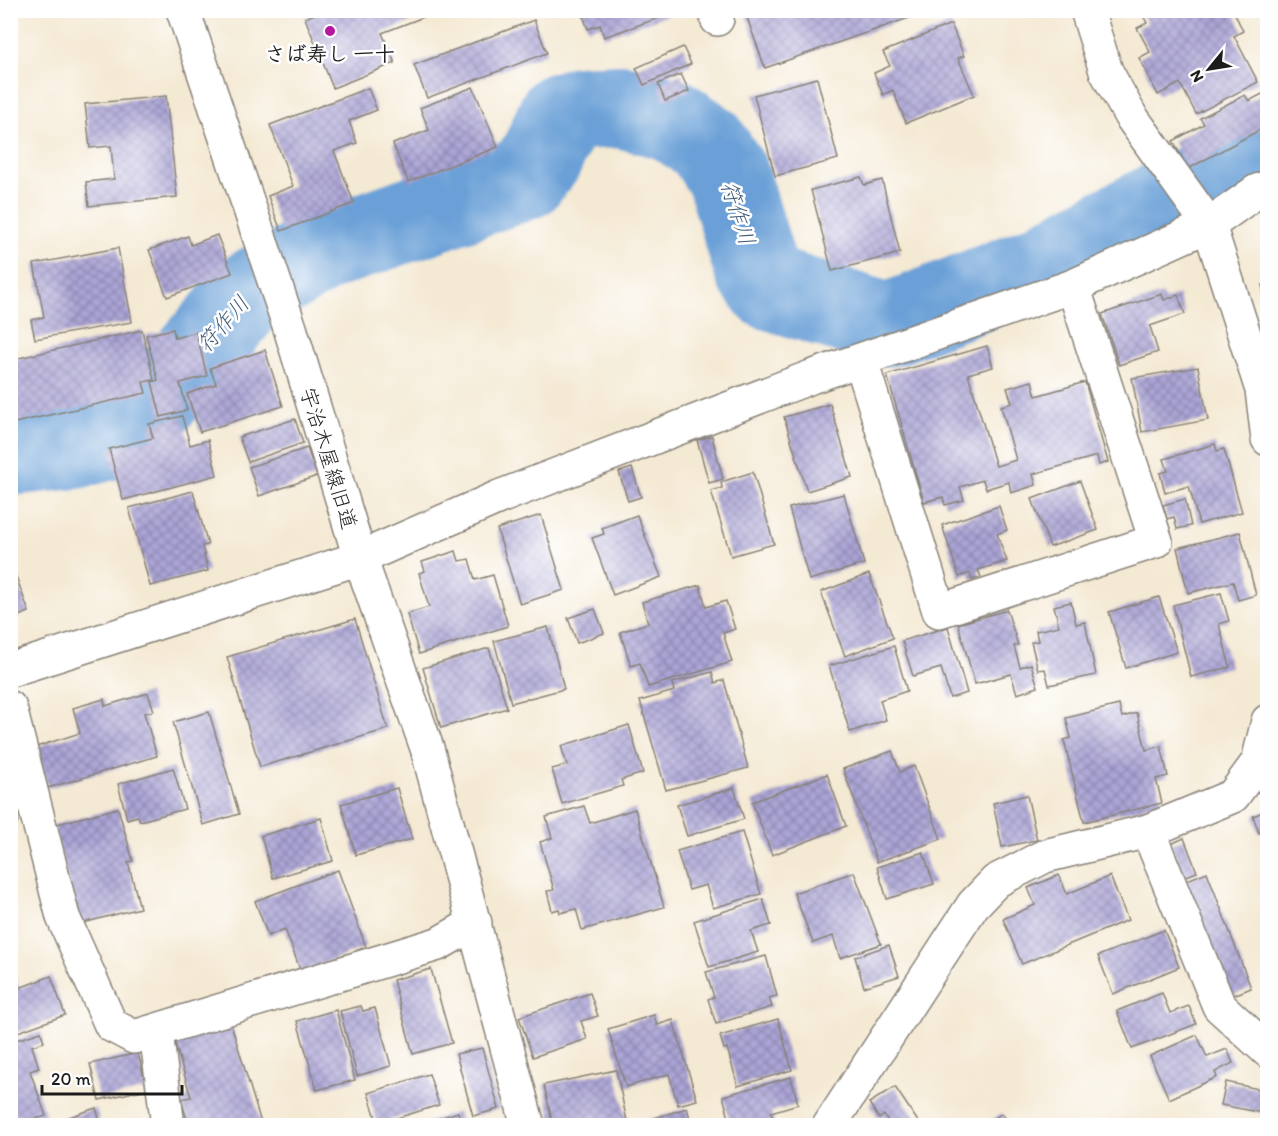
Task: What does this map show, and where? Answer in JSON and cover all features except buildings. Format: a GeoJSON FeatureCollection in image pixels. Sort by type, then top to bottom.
{"type":"FeatureCollection","features":[{"type":"Feature","properties":{"kind":"street","name":"宇治木屋線旧道"},"geometry":{"type":"LineString","coordinates":[[10,669],[360,558],[290,328],[183,10]]}},
{"type":"Feature","properties":{"kind":"street"},"geometry":{"type":"LineString","coordinates":[[1087,10],[1106,71],[1130,115],[1208,224],[1262,390],[1268,439]]}},
{"type":"Feature","properties":{"kind":"street"},"geometry":{"type":"LineString","coordinates":[[528,1125],[427,748],[360,558],[499,498],[811,377],[1074,286],[1208,224],[1257,191],[1268,188]]}},
{"type":"Feature","properties":{"kind":"street"},"geometry":{"type":"LineString","coordinates":[[861,361],[939,611],[1156,541],[1074,286]]}},
{"type":"Feature","properties":{"kind":"street"},"geometry":{"type":"LineString","coordinates":[[10,708],[63,917],[111,1024],[134,1037],[438,944],[475,923]]}},
{"type":"Feature","properties":{"kind":"street"},"geometry":{"type":"LineString","coordinates":[[829,1125],[973,905],[996,881],[1045,856],[1148,831],[1233,796],[1258,762],[1268,721]]}},
{"type":"Feature","properties":{"kind":"street"},"geometry":{"type":"LineString","coordinates":[[1148,831],[1219,1006],[1268,1051]]}},
{"type":"Feature","properties":{"kind":"street"},"geometry":{"type":"LineString","coordinates":[[156,1032],[168,1125]]}},
{"type":"Feature","properties":{"kind":"waterway","name":"符作川"},"geometry":{"type":"LineString","coordinates":[[10,454],[75,447],[106,439],[145,414],[250,292],[325,249],[525,178],[541,158],[560,114],[579,108],[621,106],[671,119],[706,143],[728,177],[756,269],[770,288],[888,325],[1033,269],[1225,170],[1268,158]]}},
{"type":"Feature","properties":{"kind":"place","name":"さば寿し 一十"},"geometry":{"type":"Point","coordinates":[330,31]}}]}
